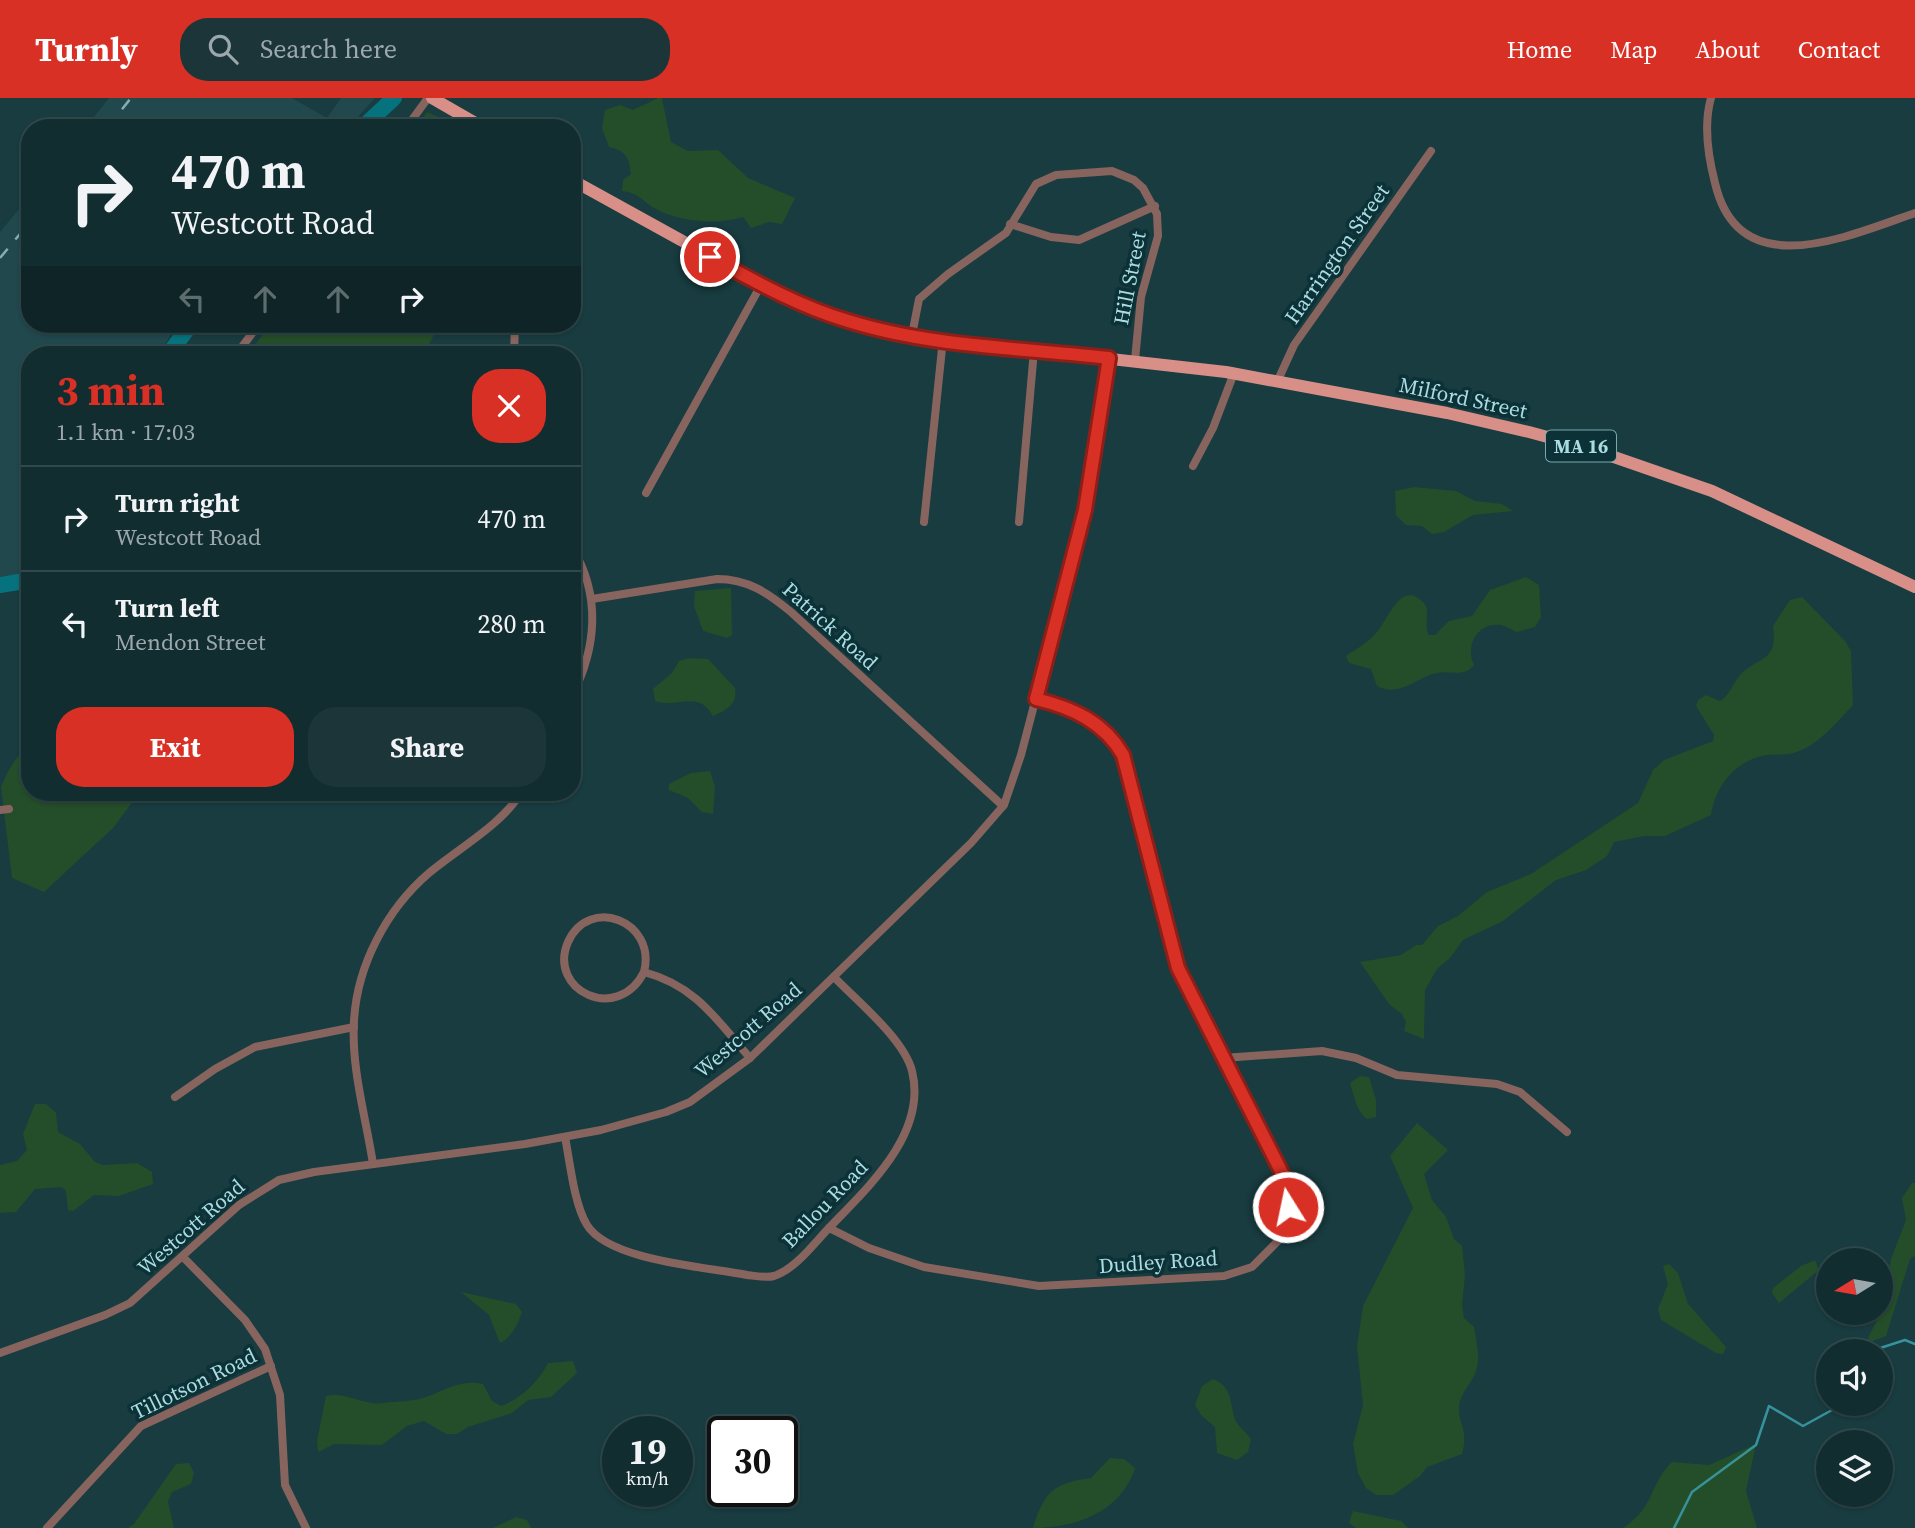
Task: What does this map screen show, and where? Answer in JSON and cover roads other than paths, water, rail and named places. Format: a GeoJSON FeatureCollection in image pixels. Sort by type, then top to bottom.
{"type":"FeatureCollection","features":[{"type":"Feature","properties":{"kind":"main road"},"geometry":{"type":"LineString","coordinates":[[430,98],[468,119]]}},
{"type":"Feature","properties":{"kind":"main road","name":"MA 16"},"geometry":{"type":"LineString","coordinates":[[581,185],[761,285],[845,320],[943,340],[1230,372]]}},
{"type":"Feature","properties":{"kind":"main road","name":"Milford Street"},"geometry":{"type":"LineString","coordinates":[[1230,372],[1489,422],[1588,448],[1736,501],[1915,587]]}},
{"type":"Feature","properties":{"kind":"street"},"geometry":{"type":"LineString","coordinates":[[413,119],[430,98]]}},
{"type":"Feature","properties":{"kind":"street"},"geometry":{"type":"LineString","coordinates":[[1711,98],[1707,134],[1718,198],[1732,221],[1753,237],[1785,247],[1809,246],[1915,213]]}},
{"type":"Feature","properties":{"kind":"street","name":"Harrington Street"},"geometry":{"type":"LineString","coordinates":[[1278,380],[1294,345],[1431,151]]}},
{"type":"Feature","properties":{"kind":"street","name":"Hill Street"},"geometry":{"type":"LineString","coordinates":[[912,335],[916,307],[926,292],[997,241],[1036,184],[1043,179],[1065,174],[1102,170],[1123,174],[1143,188],[1155,206],[1158,236],[1141,297],[1135,360]]}},
{"type":"Feature","properties":{"kind":"street"},"geometry":{"type":"LineString","coordinates":[[1010,225],[1051,237],[1079,240],[1155,206]]}},
{"type":"Feature","properties":{"kind":"street"},"geometry":{"type":"LineString","coordinates":[[646,493],[761,285]]}},
{"type":"Feature","properties":{"kind":"street"},"geometry":{"type":"LineString","coordinates":[[924,523],[943,340]]}},
{"type":"Feature","properties":{"kind":"street"},"geometry":{"type":"LineString","coordinates":[[1019,522],[1034,350]]}},
{"type":"Feature","properties":{"kind":"street","name":"Westcott Road"},"geometry":{"type":"LineString","coordinates":[[0,1353],[130,1303],[239,1205],[265,1186],[314,1172],[565,1137],[666,1112],[718,1084],[750,1058],[971,843],[1003,806],[1012,788],[1085,510],[1109,358]]}},
{"type":"Feature","properties":{"kind":"street"},"geometry":{"type":"LineString","coordinates":[[1193,466],[1213,428],[1230,372]]}},
{"type":"Feature","properties":{"kind":"street"},"geometry":{"type":"LineString","coordinates":[[581,562],[592,599],[591,645],[581,672]]}},
{"type":"Feature","properties":{"kind":"street","name":"Patrick Road"},"geometry":{"type":"LineString","coordinates":[[592,599],[717,579],[731,579],[755,586],[791,612],[1003,806]]}},
{"type":"Feature","properties":{"kind":"street","name":"Dudley Road"},"geometry":{"type":"LineString","coordinates":[[829,1228],[869,1248],[923,1266],[1039,1286],[1214,1277],[1243,1271],[1260,1261],[1278,1241],[1287,1216],[1288,1198],[1276,1159],[1178,968],[1123,755],[1111,737],[1090,719],[1036,699]]}},
{"type":"Feature","properties":{"kind":"street"},"geometry":{"type":"LineString","coordinates":[[373,1164],[354,1027],[358,990],[368,959],[399,903],[426,876],[507,811],[515,801]]}},
{"type":"Feature","properties":{"kind":"street"},"geometry":{"type":"LineString","coordinates":[[601,918],[618,920],[632,928],[642,940],[646,956],[644,972],[626,994],[608,999],[590,996],[570,978],[565,960],[569,942],[586,923],[601,918]]}},
{"type":"Feature","properties":{"kind":"street"},"geometry":{"type":"LineString","coordinates":[[644,972],[679,984],[694,995],[750,1058]]}},
{"type":"Feature","properties":{"kind":"street","name":"Ballou Road"},"geometry":{"type":"LineString","coordinates":[[565,1137],[587,1226],[603,1242],[627,1252],[747,1275],[773,1276],[803,1255],[891,1159],[906,1128],[914,1090],[912,1070],[904,1054],[886,1030],[834,977]]}},
{"type":"Feature","properties":{"kind":"street"},"geometry":{"type":"LineString","coordinates":[[175,1097],[215,1069],[255,1047],[354,1027]]}},
{"type":"Feature","properties":{"kind":"street"},"geometry":{"type":"LineString","coordinates":[[1223,1058],[1322,1051],[1356,1058],[1397,1075],[1497,1084],[1520,1092],[1566,1132]]}},
{"type":"Feature","properties":{"kind":"street"},"geometry":{"type":"LineString","coordinates":[[183,1258],[245,1320],[265,1349],[280,1395],[285,1485],[306,1528]]}},
{"type":"Feature","properties":{"kind":"street","name":"Tillotson Road"},"geometry":{"type":"LineString","coordinates":[[47,1528],[141,1426],[271,1366]]}},
{"type":"Feature","properties":{"kind":"waterway"},"geometry":{"type":"LineString","coordinates":[[372,119],[394,98]]}},
{"type":"Feature","properties":{"kind":"waterway"},"geometry":{"type":"LineString","coordinates":[[175,346],[184,333]]}},
{"type":"Feature","properties":{"kind":"waterway"},"geometry":{"type":"LineString","coordinates":[[0,585],[21,582]]}},
{"type":"Feature","properties":{"kind":"waterway"},"geometry":{"type":"LineString","coordinates":[[1893,1344],[1905,1340],[1915,1344]]}},
{"type":"Feature","properties":{"kind":"waterway"},"geometry":{"type":"LineString","coordinates":[[1674,1528],[1692,1492],[1756,1445],[1769,1406],[1803,1426],[1821,1416]]}},
{"type":"Feature","properties":{"kind":"railway"},"geometry":{"type":"LineString","coordinates":[[114,119],[131,98]]}},
{"type":"Feature","properties":{"kind":"railway"},"geometry":{"type":"LineString","coordinates":[[0,258],[21,233]]}}]}
